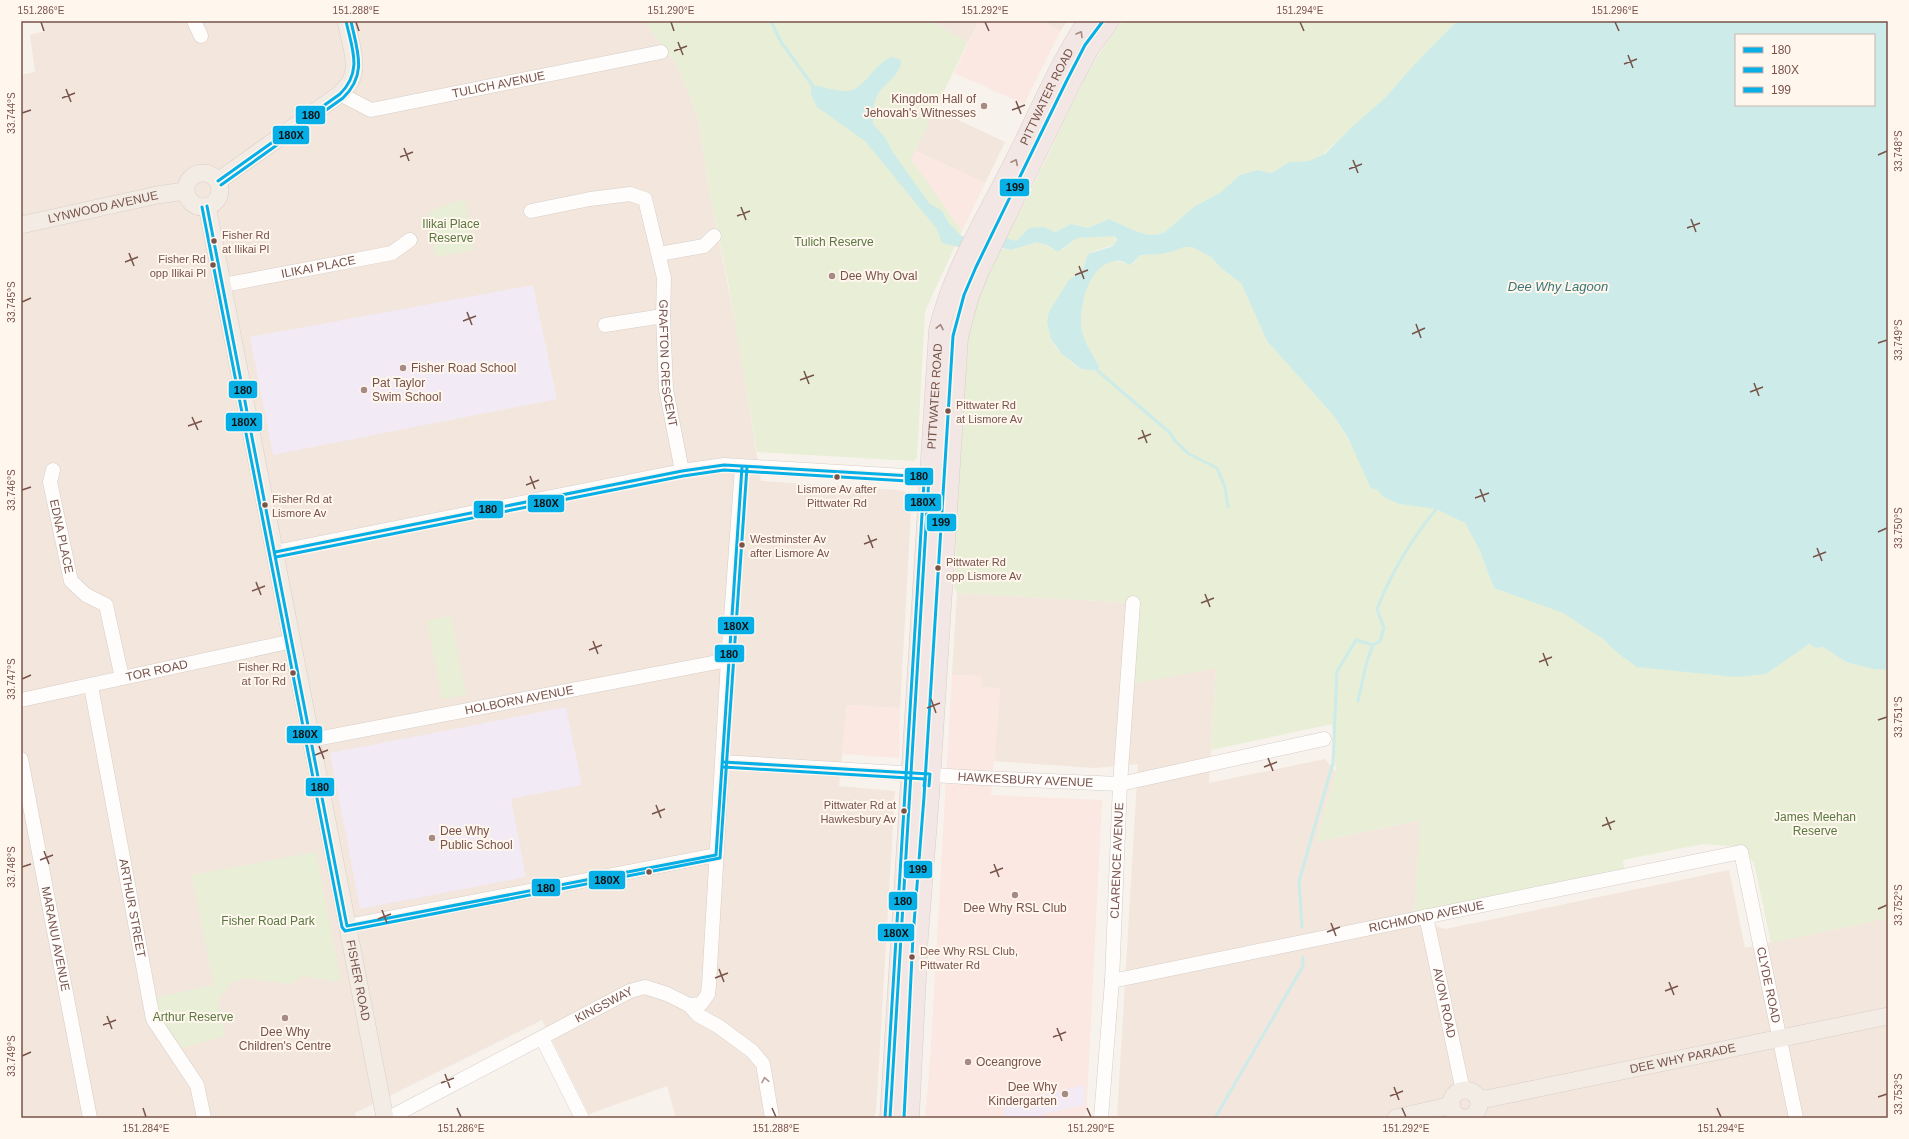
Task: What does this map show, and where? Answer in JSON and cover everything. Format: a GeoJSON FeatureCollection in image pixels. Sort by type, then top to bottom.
{"type":"FeatureCollection","features":[{"type":"Feature","properties":{"kind":"highway","name":"PITTWATER ROAD"},"geometry":{"type":"LineString","coordinates":[[890,1118],[921,774],[938,478],[958,337],[969,296],[971,268],[987,235],[1046,97],[1088,21]]}},
{"type":"Feature","properties":{"kind":"highway","name":"PITTWATER ROAD"},"geometry":{"type":"LineString","coordinates":[[987,235],[1089,48],[1109,21]]}},
{"type":"Feature","properties":{"kind":"highway","name":"PITTWATER ROAD"},"geometry":{"type":"LineString","coordinates":[[909,1118],[918,936],[921,774]]}},
{"type":"Feature","properties":{"kind":"main road"},"geometry":{"type":"LineString","coordinates":[[218,181],[340,94],[353,75],[352,52],[346,21]]}},
{"type":"Feature","properties":{"kind":"main road"},"geometry":{"type":"LineString","coordinates":[[198,173],[209,173],[218,181],[220,194],[215,202],[202,207],[191,202],[186,191],[188,180],[198,173]]}},
{"type":"Feature","properties":{"kind":"main road","name":"LYNWOOD AVENUE"},"geometry":{"type":"LineString","coordinates":[[21,225],[156,195],[186,191]]}},
{"type":"Feature","properties":{"kind":"main road","name":"FISHER ROAD"},"geometry":{"type":"LineString","coordinates":[[207,206],[385,1118]]}},
{"type":"Feature","properties":{"kind":"main road","name":"DEE WHY PARADE"},"geometry":{"type":"LineString","coordinates":[[1470,1094],[1486,1099],[1888,1016]]}},
{"type":"Feature","properties":{"kind":"main road"},"geometry":{"type":"LineString","coordinates":[[1456,1094],[1470,1094],[1479,1103],[1477,1112],[1469,1118],[1456,1114],[1452,1105],[1456,1094]]}},
{"type":"Feature","properties":{"kind":"main road"},"geometry":{"type":"LineString","coordinates":[[1396,1118],[1452,1105]]}},
{"type":"Feature","properties":{"kind":"street"},"geometry":{"type":"LineString","coordinates":[[194,21],[201,36]]}},
{"type":"Feature","properties":{"kind":"street","name":"TULICH AVENUE"},"geometry":{"type":"LineString","coordinates":[[340,94],[371,110],[661,52]]}},
{"type":"Feature","properties":{"kind":"street","name":"GRAFTON CRESCENT"},"geometry":{"type":"LineString","coordinates":[[531,211],[590,199],[630,194],[645,199],[664,278],[663,316],[666,389],[682,471]]}},
{"type":"Feature","properties":{"kind":"street"},"geometry":{"type":"LineString","coordinates":[[659,254],[704,246],[714,236]]}},
{"type":"Feature","properties":{"kind":"street","name":"ILIKAI PLACE"},"geometry":{"type":"LineString","coordinates":[[223,285],[392,252],[410,240]]}},
{"type":"Feature","properties":{"kind":"street"},"geometry":{"type":"LineString","coordinates":[[605,326],[663,316]]}},
{"type":"Feature","properties":{"kind":"street"},"geometry":{"type":"LineString","coordinates":[[275,552],[682,471],[724,465],[938,478]]}},
{"type":"Feature","properties":{"kind":"street"},"geometry":{"type":"LineString","coordinates":[[689,1005],[701,1004],[708,994],[709,985],[728,660],[742,467]]}},
{"type":"Feature","properties":{"kind":"street","name":"EDNA PLACE"},"geometry":{"type":"LineString","coordinates":[[53,470],[50,482],[71,582],[86,595],[106,605],[122,678]]}},
{"type":"Feature","properties":{"kind":"street","name":"CLARENCE AVENUE"},"geometry":{"type":"LineString","coordinates":[[1102,1118],[1112,981],[1120,784],[1133,603]]}},
{"type":"Feature","properties":{"kind":"street","name":"TOR ROAD"},"geometry":{"type":"LineString","coordinates":[[21,700],[293,641]]}},
{"type":"Feature","properties":{"kind":"street","name":"HOLBORN AVENUE"},"geometry":{"type":"LineString","coordinates":[[311,740],[728,660]]}},
{"type":"Feature","properties":{"kind":"street","name":"ARTHUR STREET"},"geometry":{"type":"LineString","coordinates":[[91,686],[153,1019],[197,1085],[204,1118]]}},
{"type":"Feature","properties":{"kind":"street","name":"HAWKESBURY AVENUE"},"geometry":{"type":"LineString","coordinates":[[723,762],[1120,784],[1324,740]]}},
{"type":"Feature","properties":{"kind":"street","name":"MARANUI AVENUE"},"geometry":{"type":"LineString","coordinates":[[21,759],[90,1118]]}},
{"type":"Feature","properties":{"kind":"street","name":"RICHMOND AVENUE"},"geometry":{"type":"LineString","coordinates":[[1112,981],[1740,852]]}},
{"type":"Feature","properties":{"kind":"street","name":"CLYDE ROAD"},"geometry":{"type":"LineString","coordinates":[[1740,852],[1796,1118]]}},
{"type":"Feature","properties":{"kind":"street"},"geometry":{"type":"LineString","coordinates":[[348,926],[716,856]]}},
{"type":"Feature","properties":{"kind":"street","name":"AVON ROAD"},"geometry":{"type":"LineString","coordinates":[[1426,916],[1470,1094]]}},
{"type":"Feature","properties":{"kind":"street","name":"KINGSWAY"},"geometry":{"type":"LineString","coordinates":[[389,1118],[587,1013],[638,988],[652,988],[689,1005],[698,1015],[729,1033],[758,1057],[762,1064],[772,1118]]}},
{"type":"Feature","properties":{"kind":"street"},"geometry":{"type":"LineString","coordinates":[[542,1038],[582,1118]]}},
{"type":"Feature","properties":{"kind":"shaded area"},"geometry":{"type":"Polygon","coordinates":[[[42,21],[645,21],[677,65],[698,117],[711,200],[738,337],[761,481],[898,490],[912,493],[900,708],[847,705],[839,786],[895,791],[876,1112],[874,1118],[676,1118],[667,1086],[589,1114],[542,1020],[355,1113],[356,1118],[21,1118],[21,75],[35,72],[30,35],[45,31],[42,21]]]}},
{"type":"Feature","properties":{"kind":"shaded area"},"geometry":{"type":"Polygon","coordinates":[[[930,21],[979,21],[968,42],[930,21]]]}},
{"type":"Feature","properties":{"kind":"shaded area"},"geometry":{"type":"Polygon","coordinates":[[[979,21],[1044,21],[1060,32],[1024,104],[954,73],[979,21]]]}},
{"type":"Feature","properties":{"kind":"shaded area"},"geometry":{"type":"Polygon","coordinates":[[[1044,21],[1067,21],[1060,32],[1044,21]]]}},
{"type":"Feature","properties":{"kind":"shaded area"},"geometry":{"type":"Polygon","coordinates":[[[935,109],[1005,142],[985,183],[914,150],[935,109]]]}},
{"type":"Feature","properties":{"kind":"shaded area"},"geometry":{"type":"Polygon","coordinates":[[[914,150],[985,183],[962,231],[911,159],[914,150]]]}},
{"type":"Feature","properties":{"kind":"shaded area","name":"Fisher Road School"},"geometry":{"type":"Polygon","coordinates":[[[533,285],[557,399],[273,455],[250,337],[533,285]]]}},
{"type":"Feature","properties":{"kind":"shaded area"},"geometry":{"type":"Polygon","coordinates":[[[957,593],[1133,603],[1216,668],[1209,783],[1325,759],[1336,772],[1316,842],[1421,820],[1414,919],[1445,929],[1729,870],[1745,948],[1888,918],[1888,1118],[1117,1118],[1138,764],[1095,768],[994,761],[1000,689],[980,687],[981,676],[952,675],[957,593]]]}},
{"type":"Feature","properties":{"kind":"shaded area"},"geometry":{"type":"Polygon","coordinates":[[[952,675],[981,676],[981,687],[1000,688],[991,795],[1102,800],[1086,1118],[925,1118],[930,1063],[952,675]]]}},
{"type":"Feature","properties":{"kind":"shaded area"},"geometry":{"type":"Polygon","coordinates":[[[847,705],[900,708],[899,758],[842,754],[847,705]]]}},
{"type":"Feature","properties":{"kind":"shaded area","name":"Dee Why Public School"},"geometry":{"type":"Polygon","coordinates":[[[566,707],[582,785],[511,799],[526,877],[360,909],[330,753],[566,707]]]}},
{"type":"Feature","properties":{"kind":"shaded area","name":"Dee Why Kindergarten"},"geometry":{"type":"Polygon","coordinates":[[[1085,1085],[1084,1105],[1043,1114],[1043,1118],[1004,1118],[1005,1103],[1085,1085]]]}},
{"type":"Feature","properties":{"kind":"green space","name":"Tulich Reserve"},"geometry":{"type":"Polygon","coordinates":[[[645,21],[930,21],[968,42],[911,159],[962,231],[925,311],[917,458],[913,461],[757,452],[729,287],[711,200],[698,117],[677,65],[645,21]]]}},
{"type":"Feature","properties":{"kind":"green space"},"geometry":{"type":"Polygon","coordinates":[[[1123,21],[1457,21],[1413,66],[1385,98],[1319,158],[1309,161],[1289,162],[1272,173],[1257,170],[1240,175],[1220,193],[1195,206],[1165,232],[1160,234],[1148,235],[1109,219],[1088,228],[1071,224],[1055,232],[1029,228],[1016,241],[1006,238],[1036,181],[1084,81],[1102,50],[1123,21]]]}},
{"type":"Feature","properties":{"kind":"green space","name":"Ilikai Place Reserve"},"geometry":{"type":"Polygon","coordinates":[[[465,200],[474,250],[435,257],[429,212],[445,205],[465,200]]]}},
{"type":"Feature","properties":{"kind":"green space","name":"James Meehan Reserve"},"geometry":{"type":"Polygon","coordinates":[[[1115,236],[1116,244],[1092,252],[1086,259],[1083,269],[1064,287],[1057,300],[1052,341],[1055,347],[1077,367],[1097,371],[1099,366],[1085,339],[1081,322],[1083,303],[1089,283],[1099,268],[1106,263],[1114,261],[1133,264],[1140,255],[1161,254],[1184,247],[1192,247],[1211,257],[1221,268],[1241,283],[1267,341],[1334,416],[1383,497],[1399,504],[1436,509],[1465,523],[1479,549],[1494,588],[1555,609],[1573,618],[1583,624],[1637,667],[1766,674],[1809,644],[1816,648],[1823,647],[1846,662],[1873,669],[1888,670],[1888,918],[1771,943],[1754,863],[1741,847],[1703,844],[1623,860],[1625,876],[1414,919],[1420,820],[1316,842],[1336,772],[1332,724],[1211,750],[1216,668],[1128,685],[1133,603],[957,593],[954,587],[964,356],[971,320],[983,287],[1001,249],[1011,250],[1037,242],[1047,245],[1052,249],[1062,250],[1077,238],[1115,236]]]}},
{"type":"Feature","properties":{"kind":"green space"},"geometry":{"type":"Polygon","coordinates":[[[451,616],[466,695],[442,699],[427,621],[451,616]]]}},
{"type":"Feature","properties":{"kind":"green space","name":"Fisher Road Park"},"geometry":{"type":"Polygon","coordinates":[[[316,852],[341,982],[303,976],[291,984],[245,978],[231,983],[218,1000],[225,1036],[182,1048],[158,1014],[154,998],[214,985],[192,875],[316,852]]]}},
{"type":"Feature","properties":{"kind":"water","name":"Dee Why Lagoon"},"geometry":{"type":"Polygon","coordinates":[[[1457,21],[1888,21],[1888,670],[1873,669],[1846,662],[1823,647],[1816,648],[1809,644],[1766,674],[1735,677],[1637,667],[1620,655],[1603,639],[1563,613],[1494,588],[1479,549],[1465,523],[1436,509],[1399,504],[1383,497],[1378,490],[1371,488],[1348,438],[1334,416],[1267,341],[1241,283],[1221,268],[1211,257],[1192,247],[1184,247],[1161,254],[1140,255],[1131,265],[1117,261],[1107,263],[1099,269],[1093,277],[1084,299],[1081,321],[1085,339],[1099,366],[1098,371],[1081,369],[1062,354],[1052,341],[1047,323],[1049,312],[1068,281],[1083,269],[1088,254],[1113,246],[1117,240],[1115,236],[1077,238],[1058,252],[1047,245],[1037,242],[1011,250],[997,247],[959,247],[942,243],[937,229],[865,141],[817,107],[811,94],[811,85],[848,91],[860,85],[886,60],[892,57],[901,60],[898,71],[875,99],[873,124],[885,137],[892,151],[929,203],[942,211],[948,222],[960,235],[967,238],[1003,237],[1016,241],[1029,228],[1044,227],[1055,232],[1071,224],[1088,228],[1109,219],[1148,235],[1160,234],[1165,232],[1195,206],[1220,193],[1240,175],[1257,170],[1272,173],[1289,162],[1309,161],[1325,154],[1352,127],[1385,98],[1413,66],[1457,21]]]}},
{"type":"Feature","properties":{"kind":"waterway"},"geometry":{"type":"LineString","coordinates":[[771,21],[781,42],[813,86]]}},
{"type":"Feature","properties":{"kind":"waterway"},"geometry":{"type":"LineString","coordinates":[[1098,371],[1169,432],[1176,442],[1189,454],[1217,468],[1225,487],[1228,507]]}},
{"type":"Feature","properties":{"kind":"waterway"},"geometry":{"type":"LineString","coordinates":[[1302,927],[1299,881],[1333,763],[1337,671],[1356,640],[1373,645],[1380,641],[1384,628],[1377,609],[1389,581],[1403,555],[1438,507]]}},
{"type":"Feature","properties":{"kind":"waterway"},"geometry":{"type":"LineString","coordinates":[[1358,701],[1367,661],[1373,645]]}},
{"type":"Feature","properties":{"kind":"waterway"},"geometry":{"type":"LineString","coordinates":[[1215,1118],[1303,966],[1303,957]]}},
{"type":"Feature","properties":{"kind":"transit line","name":"180"},"geometry":{"type":"LineString","coordinates":[[218,181],[340,94],[347,85],[354,68],[353,50],[346,21]]}},
{"type":"Feature","properties":{"kind":"transit line","name":"180X"},"geometry":{"type":"LineString","coordinates":[[221,185],[343,98],[351,89],[356,80],[359,62],[351,21]]}},
{"type":"Feature","properties":{"kind":"transit line","name":"199"},"geometry":{"type":"LineString","coordinates":[[904,1118],[913,936],[924,797],[953,336],[964,295],[976,267],[1085,45],[1103,21]]}},
{"type":"Feature","properties":{"kind":"transit line","name":"180"},"geometry":{"type":"LineString","coordinates":[[207,206],[347,926],[716,855],[742,467]]}},
{"type":"Feature","properties":{"kind":"transit line","name":"180X"},"geometry":{"type":"LineString","coordinates":[[202,207],[342,927],[345,931],[720,858],[747,467]]}},
{"type":"Feature","properties":{"kind":"transit line","name":"180"},"geometry":{"type":"LineString","coordinates":[[275,552],[682,471],[724,465],[929,477],[890,1118]]}},
{"type":"Feature","properties":{"kind":"transit line","name":"180X"},"geometry":{"type":"LineString","coordinates":[[276,557],[683,476],[724,470],[924,482],[885,1118]]}},
{"type":"Feature","properties":{"kind":"transit line","name":"180"},"geometry":{"type":"LineString","coordinates":[[723,762],[930,774],[929,786]]}},
{"type":"Feature","properties":{"kind":"transit line","name":"180X"},"geometry":{"type":"LineString","coordinates":[[723,767],[925,779],[924,786]]}},
{"type":"Feature","properties":{"kind":"place","name":"Kingdom Hall of Jehovah's Witnesses"},"geometry":{"type":"Point","coordinates":[984,106]}},
{"type":"Feature","properties":{"kind":"place","name":"Fisher Rd at Ilikai Pl"},"geometry":{"type":"Point","coordinates":[214,241]}},
{"type":"Feature","properties":{"kind":"place","name":"Fisher Rd opp Ilikai Pl"},"geometry":{"type":"Point","coordinates":[213,265]}},
{"type":"Feature","properties":{"kind":"place","name":"Dee Why Oval"},"geometry":{"type":"Point","coordinates":[832,276]}},
{"type":"Feature","properties":{"kind":"place","name":"Fisher Road School"},"geometry":{"type":"Point","coordinates":[403,368]}},
{"type":"Feature","properties":{"kind":"place","name":"Pat Taylor Swim School"},"geometry":{"type":"Point","coordinates":[364,390]}},
{"type":"Feature","properties":{"kind":"place","name":"Pittwater Rd at Lismore Av"},"geometry":{"type":"Point","coordinates":[948,411]}},
{"type":"Feature","properties":{"kind":"place","name":"Lismore Av after Pittwater Rd"},"geometry":{"type":"Point","coordinates":[837,477]}},
{"type":"Feature","properties":{"kind":"place","name":"Fisher Rd at Lismore Av"},"geometry":{"type":"Point","coordinates":[265,505]}},
{"type":"Feature","properties":{"kind":"place","name":"Westminster Av after Lismore Av"},"geometry":{"type":"Point","coordinates":[742,545]}},
{"type":"Feature","properties":{"kind":"place","name":"Pittwater Rd opp Lismore Av"},"geometry":{"type":"Point","coordinates":[938,568]}},
{"type":"Feature","properties":{"kind":"place","name":"Fisher Rd at Tor Rd"},"geometry":{"type":"Point","coordinates":[293,673]}},
{"type":"Feature","properties":{"kind":"place","name":"Pittwater Rd at Hawkesbury Av"},"geometry":{"type":"Point","coordinates":[904,811]}},
{"type":"Feature","properties":{"kind":"place","name":"Dee Why Public School"},"geometry":{"type":"Point","coordinates":[432,838]}},
{"type":"Feature","properties":{"kind":"place","name":"Dee Why RSL Club"},"geometry":{"type":"Point","coordinates":[1015,895]}},
{"type":"Feature","properties":{"kind":"place","name":"Dee Why RSL Club, Pittwater Rd"},"geometry":{"type":"Point","coordinates":[912,957]}},
{"type":"Feature","properties":{"kind":"place","name":"Dee Why Children's Centre"},"geometry":{"type":"Point","coordinates":[285,1018]}},
{"type":"Feature","properties":{"kind":"place","name":"Oceangrove"},"geometry":{"type":"Point","coordinates":[968,1062]}},
{"type":"Feature","properties":{"kind":"place","name":"Dee Why Kindergarten"},"geometry":{"type":"Point","coordinates":[1065,1094]}},
{"type":"Feature","properties":{"kind":"park label","name":"Arthur Reserve"},"geometry":{"type":"Point","coordinates":[193,1017]}}]}
